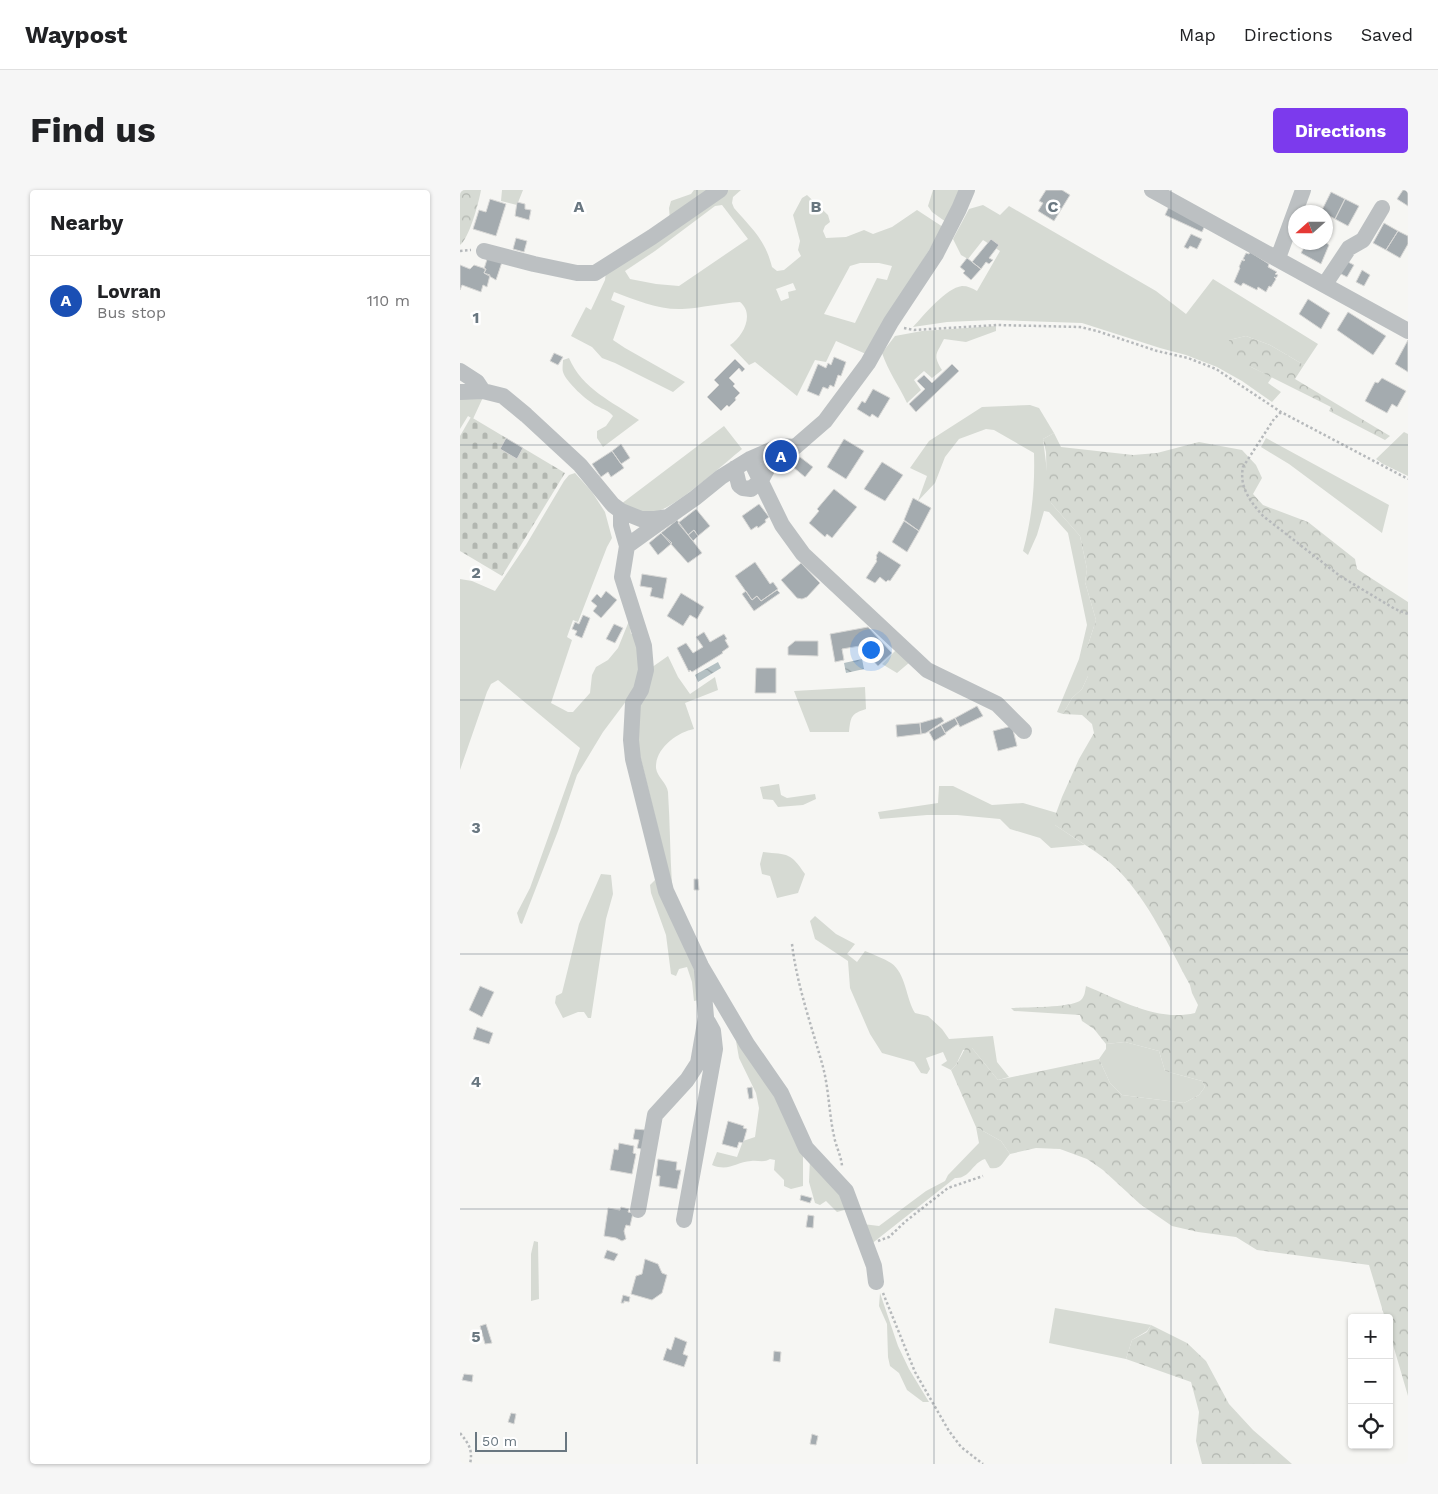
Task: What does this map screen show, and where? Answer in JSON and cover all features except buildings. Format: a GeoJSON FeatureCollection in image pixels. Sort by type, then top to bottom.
{"type":"FeatureCollection","features":[{"type":"Feature","properties":{"kind":"street"},"geometry":{"type":"LineString","coordinates":[[484,251],[577,273],[595,273],[652,237],[720,190]]}},
{"type":"Feature","properties":{"kind":"street"},"geometry":{"type":"LineString","coordinates":[[627,546],[750,458],[780,446],[795,447],[825,421],[868,363],[936,254],[967,190]]}},
{"type":"Feature","properties":{"kind":"street"},"geometry":{"type":"LineString","coordinates":[[1152,190],[1408,331]]}},
{"type":"Feature","properties":{"kind":"street"},"geometry":{"type":"LineString","coordinates":[[1278,258],[1303,190]]}},
{"type":"Feature","properties":{"kind":"street"},"geometry":{"type":"LineString","coordinates":[[1325,284],[1349,248],[1363,240],[1382,208]]}},
{"type":"Feature","properties":{"kind":"street"},"geometry":{"type":"LineString","coordinates":[[460,371],[476,382],[483,391]]}},
{"type":"Feature","properties":{"kind":"street"},"geometry":{"type":"LineString","coordinates":[[460,392],[483,391],[503,396],[580,465],[613,505],[621,511],[641,519],[668,517]]}},
{"type":"Feature","properties":{"kind":"street"},"geometry":{"type":"LineString","coordinates":[[735,468],[739,485],[743,488],[751,489],[761,480],[780,446]]}},
{"type":"Feature","properties":{"kind":"street"},"geometry":{"type":"LineString","coordinates":[[750,458],[782,525],[803,554],[927,670],[997,704],[1024,731]]}},
{"type":"Feature","properties":{"kind":"street"},"geometry":{"type":"LineString","coordinates":[[621,511],[627,546],[622,577],[644,646],[646,670],[640,690],[632,703],[631,740],[633,759],[666,891],[701,966],[747,1044],[780,1093],[806,1148],[846,1191],[874,1266],[876,1282]]}},
{"type":"Feature","properties":{"kind":"street"},"geometry":{"type":"LineString","coordinates":[[638,1210],[655,1115],[687,1080],[698,1063],[706,1017],[701,966]]}},
{"type":"Feature","properties":{"kind":"street"},"geometry":{"type":"LineString","coordinates":[[684,1220],[715,1049],[713,1031],[706,1017]]}},
{"type":"Feature","properties":{"kind":"path"},"geometry":{"type":"LineString","coordinates":[[889,327],[914,330],[998,324],[1080,327],[1202,362],[1231,378],[1281,412],[1408,479]]}},
{"type":"Feature","properties":{"kind":"path"},"geometry":{"type":"LineString","coordinates":[[1281,412],[1274,419],[1243,466],[1241,475],[1243,484],[1253,504],[1263,516],[1318,561],[1396,609],[1408,614]]}},
{"type":"Feature","properties":{"kind":"path"},"geometry":{"type":"LineString","coordinates":[[792,944],[804,1002],[824,1069],[834,1138],[841,1158],[843,1173],[837,1180]]}},
{"type":"Feature","properties":{"kind":"path"},"geometry":{"type":"LineString","coordinates":[[865,1239],[872,1242],[889,1237],[948,1188],[983,1176]]}},
{"type":"Feature","properties":{"kind":"path"},"geometry":{"type":"LineString","coordinates":[[876,1282],[881,1285],[915,1372],[949,1431],[961,1447],[983,1464]]}},
{"type":"Feature","properties":{"kind":"path"},"geometry":{"type":"LineString","coordinates":[[460,1433],[469,1443],[472,1453],[470,1464]]}},
{"type":"Feature","properties":{"kind":"green space"},"geometry":{"type":"Polygon","coordinates":[[[460,190],[481,190],[467,236],[460,245],[460,190]]]}},
{"type":"Feature","properties":{"kind":"green space"},"geometry":{"type":"Polygon","coordinates":[[[502,190],[523,190],[517,205],[501,201],[502,190]]]}},
{"type":"Feature","properties":{"kind":"green space"},"geometry":{"type":"Polygon","coordinates":[[[694,190],[712,190],[670,221],[669,208],[671,201],[691,194],[694,190]]]}},
{"type":"Feature","properties":{"kind":"green space"},"geometry":{"type":"Polygon","coordinates":[[[723,190],[741,190],[733,197],[732,203],[734,208],[762,242],[772,267],[777,271],[784,270],[801,256],[798,250],[800,241],[793,215],[802,198],[807,195],[828,215],[830,222],[823,231],[826,238],[846,237],[864,230],[873,234],[892,227],[917,210],[943,227],[866,354],[836,341],[826,362],[815,360],[797,396],[755,362],[749,365],[730,345],[739,337],[746,325],[747,313],[740,302],[673,309],[648,304],[614,292],[611,300],[625,306],[613,340],[685,382],[673,392],[602,358],[592,347],[571,336],[586,307],[591,310],[605,280],[606,272],[723,190]],[[722,205],[715,206],[625,271],[630,279],[679,286],[748,239],[722,205]],[[860,263],[850,266],[824,314],[855,323],[877,278],[887,280],[892,266],[879,263],[860,263]],[[793,283],[776,289],[781,301],[789,298],[788,292],[796,290],[793,283]]]}},
{"type":"Feature","properties":{"kind":"green space"},"geometry":{"type":"Polygon","coordinates":[[[933,190],[960,190],[946,222],[932,212],[928,206],[933,190]]]}},
{"type":"Feature","properties":{"kind":"green space"},"geometry":{"type":"Polygon","coordinates":[[[983,205],[1000,215],[1009,206],[1156,291],[1186,314],[1213,279],[1318,344],[1304,365],[1270,345],[1246,336],[1229,340],[1251,367],[1272,377],[1268,383],[1281,392],[1272,402],[1242,381],[1217,367],[1186,355],[1082,323],[992,320],[947,322],[913,327],[936,303],[956,288],[962,286],[970,287],[977,291],[1000,251],[983,240],[968,259],[961,255],[953,239],[969,209],[983,205]]]}},
{"type":"Feature","properties":{"kind":"green space"},"geometry":{"type":"Polygon","coordinates":[[[996,326],[996,331],[966,342],[944,339],[936,357],[942,370],[932,378],[924,371],[914,380],[921,390],[907,403],[882,353],[895,336],[922,331],[996,326]]]}},
{"type":"Feature","properties":{"kind":"green space"},"geometry":{"type":"Polygon","coordinates":[[[1246,336],[1270,345],[1304,365],[1295,379],[1390,436],[1385,440],[1329,411],[1331,407],[1251,367],[1228,349],[1229,340],[1246,336]]]}},
{"type":"Feature","properties":{"kind":"green space"},"geometry":{"type":"Polygon","coordinates":[[[569,358],[582,378],[599,394],[639,420],[603,447],[597,438],[597,431],[606,426],[613,416],[608,411],[588,400],[568,381],[563,372],[563,360],[569,358]]]}},
{"type":"Feature","properties":{"kind":"green space"},"geometry":{"type":"Polygon","coordinates":[[[485,393],[473,419],[468,416],[460,429],[460,398],[485,393]]]}},
{"type":"Feature","properties":{"kind":"green space"},"geometry":{"type":"Polygon","coordinates":[[[1030,405],[1039,408],[1054,433],[1043,439],[1051,503],[1080,536],[1087,569],[1085,582],[1096,620],[1087,648],[1088,676],[1082,689],[1072,698],[1063,714],[1057,712],[1079,659],[1087,625],[1068,533],[1049,512],[1044,511],[1037,535],[1028,555],[1023,551],[1029,527],[1032,502],[1034,453],[994,430],[986,429],[959,439],[945,457],[935,483],[918,501],[927,476],[910,468],[929,441],[982,407],[1030,405]]]}},
{"type":"Feature","properties":{"kind":"green space"},"geometry":{"type":"Polygon","coordinates":[[[471,417],[565,473],[502,576],[460,551],[460,436],[471,417]]]}},
{"type":"Feature","properties":{"kind":"green space"},"geometry":{"type":"Polygon","coordinates":[[[724,426],[742,449],[686,495],[663,509],[654,512],[641,512],[621,504],[724,426]]]}},
{"type":"Feature","properties":{"kind":"green space"},"geometry":{"type":"Polygon","coordinates":[[[1404,432],[1408,434],[1408,476],[1376,459],[1404,432]]]}},
{"type":"Feature","properties":{"kind":"green space"},"geometry":{"type":"Polygon","coordinates":[[[1054,433],[1061,447],[1133,455],[1157,453],[1199,442],[1242,450],[1256,465],[1262,478],[1253,494],[1263,505],[1308,522],[1355,559],[1357,569],[1408,602],[1408,1396],[1393,1345],[1393,1314],[1384,1314],[1369,1265],[1257,1250],[1236,1237],[1198,1232],[1172,1226],[1140,1204],[1103,1170],[1087,1159],[1060,1149],[1036,1148],[1010,1154],[1001,1141],[976,1127],[951,1070],[966,1047],[972,1048],[998,1080],[1099,1059],[1110,1083],[1122,1095],[1184,1103],[1199,1095],[1205,1087],[1202,1081],[1165,1071],[1159,1051],[1125,1042],[1106,1044],[1094,1029],[1082,1021],[1080,1015],[1014,1011],[1011,1008],[1059,1006],[1076,1003],[1083,997],[1086,986],[1139,1008],[1167,1015],[1195,1013],[1198,1005],[1190,985],[1140,896],[1118,870],[1104,858],[1055,825],[1055,816],[1062,797],[1079,759],[1094,733],[1092,724],[1082,715],[1063,714],[1072,698],[1082,689],[1088,676],[1085,669],[1087,648],[1096,620],[1085,582],[1087,569],[1080,536],[1051,503],[1047,493],[1046,452],[1043,439],[1054,433]]]}},
{"type":"Feature","properties":{"kind":"green space"},"geometry":{"type":"Polygon","coordinates":[[[1266,438],[1389,505],[1382,533],[1289,464],[1261,447],[1266,438]]]}},
{"type":"Feature","properties":{"kind":"green space"},"geometry":{"type":"Polygon","coordinates":[[[575,473],[592,492],[605,512],[612,538],[578,622],[573,620],[567,637],[572,640],[551,703],[568,712],[573,712],[590,693],[592,675],[596,667],[608,660],[618,648],[629,621],[631,634],[635,633],[640,661],[636,688],[603,732],[577,775],[558,831],[522,924],[517,913],[530,888],[580,748],[498,680],[491,684],[487,692],[460,770],[460,579],[472,581],[495,591],[526,545],[564,481],[569,475],[575,473]]]}},
{"type":"Feature","properties":{"kind":"green space"},"geometry":{"type":"Polygon","coordinates":[[[897,649],[910,662],[897,673],[882,664],[897,649]]]}},
{"type":"Feature","properties":{"kind":"green space"},"geometry":{"type":"Polygon","coordinates":[[[668,656],[678,677],[690,694],[715,677],[718,690],[685,703],[694,729],[675,737],[669,742],[659,754],[657,761],[657,771],[668,792],[672,885],[633,727],[648,670],[668,656]]]}},
{"type":"Feature","properties":{"kind":"green space"},"geometry":{"type":"Polygon","coordinates":[[[865,687],[866,709],[857,712],[853,716],[849,732],[810,732],[794,691],[865,687]]]}},
{"type":"Feature","properties":{"kind":"green space"},"geometry":{"type":"Polygon","coordinates":[[[779,784],[781,795],[787,798],[815,794],[816,799],[803,805],[778,807],[773,800],[763,799],[760,787],[779,784]]]}},
{"type":"Feature","properties":{"kind":"green space"},"geometry":{"type":"Polygon","coordinates":[[[939,786],[953,786],[992,805],[1023,803],[1057,813],[1055,825],[1085,845],[1051,848],[1040,838],[1010,829],[1000,819],[957,815],[927,815],[880,819],[878,812],[938,803],[939,786]]]}},
{"type":"Feature","properties":{"kind":"green space"},"geometry":{"type":"Polygon","coordinates":[[[763,852],[784,854],[796,862],[805,874],[798,893],[777,898],[770,876],[762,874],[760,864],[763,852]]]}},
{"type":"Feature","properties":{"kind":"green space"},"geometry":{"type":"Polygon","coordinates":[[[601,874],[611,875],[613,894],[606,919],[591,1018],[588,1018],[584,1012],[578,1012],[563,1018],[555,1003],[556,996],[562,993],[579,924],[601,874]]]}},
{"type":"Feature","properties":{"kind":"green space"},"geometry":{"type":"Polygon","coordinates":[[[655,880],[697,976],[699,1000],[694,1001],[692,982],[687,967],[679,969],[676,976],[671,974],[666,935],[651,893],[650,885],[655,880]]]}},
{"type":"Feature","properties":{"kind":"green space"},"geometry":{"type":"Polygon","coordinates":[[[815,916],[836,934],[855,944],[847,954],[857,962],[865,951],[888,961],[896,967],[903,980],[915,1013],[928,1016],[942,1029],[949,1039],[993,1036],[997,1062],[1009,1077],[998,1080],[972,1048],[963,1050],[956,1065],[951,1070],[941,1065],[947,1061],[943,1052],[926,1058],[930,1069],[927,1074],[921,1073],[914,1062],[882,1053],[870,1034],[850,988],[848,961],[815,939],[810,921],[815,916]]]}},
{"type":"Feature","properties":{"kind":"green space"},"geometry":{"type":"Polygon","coordinates":[[[736,1041],[773,1089],[803,1151],[803,1186],[791,1189],[784,1186],[784,1180],[774,1170],[775,1160],[746,1162],[723,1167],[712,1165],[717,1152],[737,1157],[743,1141],[755,1137],[759,1108],[756,1093],[739,1058],[736,1041]]]}},
{"type":"Feature","properties":{"kind":"green space"},"geometry":{"type":"Polygon","coordinates":[[[1125,1042],[1159,1051],[1165,1071],[1202,1081],[1205,1087],[1199,1095],[1184,1103],[1122,1095],[1110,1083],[1099,1059],[1106,1049],[1106,1044],[1125,1042]]]}},
{"type":"Feature","properties":{"kind":"green space"},"geometry":{"type":"Polygon","coordinates":[[[976,1127],[1001,1141],[1010,1154],[1002,1164],[997,1168],[990,1168],[985,1159],[981,1161],[964,1176],[955,1178],[870,1245],[863,1224],[879,1226],[926,1191],[945,1181],[948,1175],[979,1143],[976,1127]]]}},
{"type":"Feature","properties":{"kind":"green space"},"geometry":{"type":"Polygon","coordinates":[[[810,1158],[837,1185],[848,1209],[837,1212],[826,1201],[820,1205],[815,1203],[809,1182],[810,1158]]]}},
{"type":"Feature","properties":{"kind":"green space"},"geometry":{"type":"Polygon","coordinates":[[[534,1241],[538,1242],[539,1299],[531,1301],[531,1254],[534,1241]]]}},
{"type":"Feature","properties":{"kind":"green space"},"geometry":{"type":"Polygon","coordinates":[[[880,1293],[898,1346],[909,1369],[929,1402],[923,1402],[907,1390],[899,1373],[890,1366],[887,1324],[879,1306],[880,1293]]]}},
{"type":"Feature","properties":{"kind":"green space"},"geometry":{"type":"Polygon","coordinates":[[[1055,1308],[1151,1325],[1147,1331],[1132,1340],[1126,1359],[1049,1343],[1055,1308]]]}},
{"type":"Feature","properties":{"kind":"green space"},"geometry":{"type":"Polygon","coordinates":[[[1151,1325],[1187,1343],[1206,1361],[1229,1404],[1253,1430],[1292,1464],[1202,1464],[1196,1441],[1199,1412],[1191,1382],[1126,1359],[1132,1340],[1147,1332],[1151,1325]]]}},
{"type":"Feature","properties":{"kind":"water"},"geometry":{"type":"Polygon","coordinates":[[[862,659],[864,669],[846,673],[844,663],[862,659]]]}},
{"type":"Feature","properties":{"kind":"water"},"geometry":{"type":"Polygon","coordinates":[[[718,662],[721,668],[698,682],[695,675],[718,662]]]}},
{"type":"Feature","properties":{"kind":"place","name":"Lovran"},"geometry":{"type":"Point","coordinates":[781,456]}}]}
